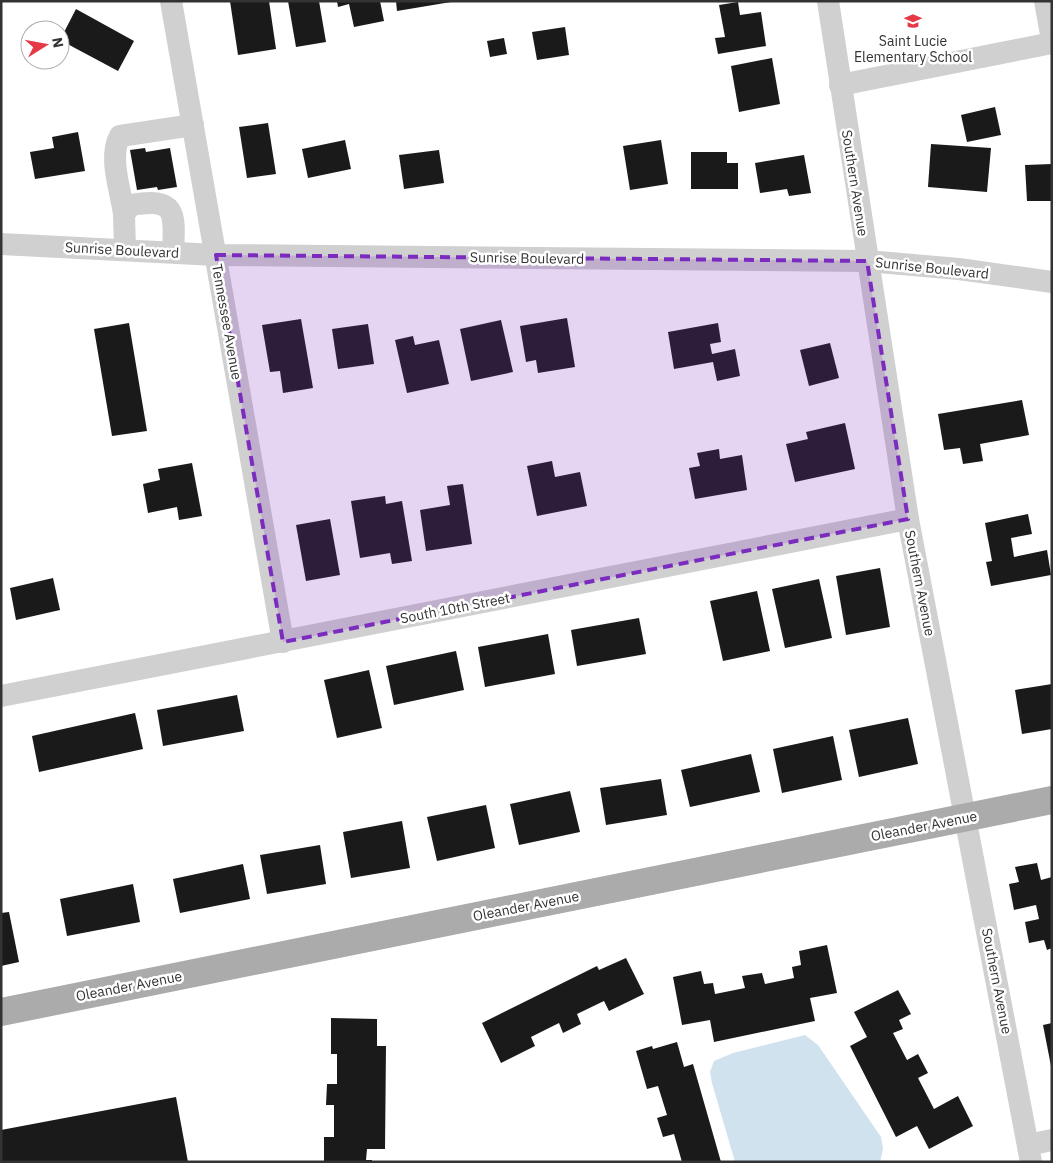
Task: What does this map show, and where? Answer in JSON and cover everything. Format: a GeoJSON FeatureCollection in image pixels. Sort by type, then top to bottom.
{"type":"FeatureCollection","features":[{"type":"Feature","properties":{"kind":"main road","name":"Oleander Avenue"},"geometry":{"type":"LineString","coordinates":[[1,1012],[1052,800]]}},
{"type":"Feature","properties":{"kind":"street","name":"Tennessee Avenue"},"geometry":{"type":"LineString","coordinates":[[171,1],[284,642]]}},
{"type":"Feature","properties":{"kind":"street","name":"Southern Avenue"},"geometry":{"type":"LineString","coordinates":[[828,1],[908,519],[1030,1153]]}},
{"type":"Feature","properties":{"kind":"street"},"geometry":{"type":"LineString","coordinates":[[840,85],[1052,42],[1045,1]]}},
{"type":"Feature","properties":{"kind":"street"},"geometry":{"type":"LineString","coordinates":[[124,250],[124,214],[115,155],[116,144],[120,136],[193,124]]}},
{"type":"Feature","properties":{"kind":"street"},"geometry":{"type":"LineString","coordinates":[[124,214],[131,205],[157,203],[166,205],[172,214],[174,226],[173,252]]}},
{"type":"Feature","properties":{"kind":"street","name":"Sunrise Boulevard"},"geometry":{"type":"LineString","coordinates":[[1,244],[216,254],[867,261],[959,269],[1052,282]]}},
{"type":"Feature","properties":{"kind":"street","name":"South 10th Street"},"geometry":{"type":"LineString","coordinates":[[1,696],[908,519]]}},
{"type":"Feature","properties":{"kind":"street"},"geometry":{"type":"LineString","coordinates":[[1030,1153],[1052,1140]]}},
{"type":"Feature","properties":{"kind":"highlighted area"},"geometry":{"type":"Polygon","coordinates":[[[216,255],[867,261],[908,519],[283,642],[216,255]]]}},
{"type":"Feature","properties":{"kind":"water"},"geometry":{"type":"Polygon","coordinates":[[[805,1035],[818,1045],[881,1137],[883,1149],[880,1162],[735,1162],[712,1083],[710,1072],[714,1061],[733,1053],[805,1035]]]}},
{"type":"Feature","properties":{"kind":"building"},"geometry":{"type":"Polygon","coordinates":[[[230,1],[269,1],[276,49],[238,55],[230,1]]]}},
{"type":"Feature","properties":{"kind":"building"},"geometry":{"type":"Polygon","coordinates":[[[288,1],[319,1],[326,42],[296,47],[288,1]]]}},
{"type":"Feature","properties":{"kind":"building"},"geometry":{"type":"Polygon","coordinates":[[[337,1],[380,1],[384,21],[354,27],[349,4],[338,7],[337,1]]]}},
{"type":"Feature","properties":{"kind":"building"},"geometry":{"type":"Polygon","coordinates":[[[396,1],[451,1],[451,2],[397,11],[396,1]]]}},
{"type":"Feature","properties":{"kind":"building"},"geometry":{"type":"Polygon","coordinates":[[[738,2],[740,15],[761,12],[766,46],[718,54],[715,38],[725,37],[719,5],[738,2]]]}},
{"type":"Feature","properties":{"kind":"building"},"geometry":{"type":"Polygon","coordinates":[[[76,9],[134,41],[118,71],[70,45],[70,21],[76,9]]]}},
{"type":"Feature","properties":{"kind":"building"},"geometry":{"type":"Polygon","coordinates":[[[565,27],[569,55],[537,60],[532,32],[565,27]]]}},
{"type":"Feature","properties":{"kind":"building"},"geometry":{"type":"Polygon","coordinates":[[[504,38],[507,54],[490,57],[487,41],[504,38]]]}},
{"type":"Feature","properties":{"kind":"building"},"geometry":{"type":"Polygon","coordinates":[[[772,58],[780,104],[739,112],[731,66],[772,58]]]}},
{"type":"Feature","properties":{"kind":"building"},"geometry":{"type":"Polygon","coordinates":[[[995,107],[1001,135],[967,142],[961,115],[995,107]]]}},
{"type":"Feature","properties":{"kind":"building"},"geometry":{"type":"Polygon","coordinates":[[[268,123],[276,174],[247,178],[239,127],[268,123]]]}},
{"type":"Feature","properties":{"kind":"building"},"geometry":{"type":"Polygon","coordinates":[[[78,132],[85,171],[35,179],[30,152],[54,148],[52,137],[78,132]]]}},
{"type":"Feature","properties":{"kind":"building"},"geometry":{"type":"Polygon","coordinates":[[[345,140],[351,169],[308,178],[302,149],[345,140]]]}},
{"type":"Feature","properties":{"kind":"building"},"geometry":{"type":"Polygon","coordinates":[[[661,140],[668,184],[630,190],[623,146],[661,140]]]}},
{"type":"Feature","properties":{"kind":"building"},"geometry":{"type":"Polygon","coordinates":[[[931,144],[991,148],[987,192],[928,187],[931,144]]]}},
{"type":"Feature","properties":{"kind":"building"},"geometry":{"type":"Polygon","coordinates":[[[145,148],[146,152],[170,148],[177,187],[158,190],[157,187],[137,190],[130,150],[145,148]]]}},
{"type":"Feature","properties":{"kind":"building"},"geometry":{"type":"Polygon","coordinates":[[[439,150],[444,183],[404,189],[399,155],[439,150]]]}},
{"type":"Feature","properties":{"kind":"building"},"geometry":{"type":"Polygon","coordinates":[[[691,152],[727,152],[727,163],[738,163],[738,189],[691,189],[691,152]]]}},
{"type":"Feature","properties":{"kind":"building"},"geometry":{"type":"Polygon","coordinates":[[[804,155],[811,193],[789,196],[787,189],[760,193],[755,163],[804,155]]]}},
{"type":"Feature","properties":{"kind":"building"},"geometry":{"type":"Polygon","coordinates":[[[1052,164],[1052,201],[1027,201],[1025,165],[1052,164]]]}},
{"type":"Feature","properties":{"kind":"building"},"geometry":{"type":"Polygon","coordinates":[[[567,318],[575,367],[538,373],[536,360],[526,362],[520,326],[567,318]]]}},
{"type":"Feature","properties":{"kind":"building"},"geometry":{"type":"Polygon","coordinates":[[[301,319],[313,388],[283,393],[280,371],[270,372],[262,325],[301,319]]]}},
{"type":"Feature","properties":{"kind":"building"},"geometry":{"type":"Polygon","coordinates":[[[501,320],[513,372],[471,381],[460,329],[501,320]]]}},
{"type":"Feature","properties":{"kind":"building"},"geometry":{"type":"Polygon","coordinates":[[[129,323],[147,431],[112,436],[94,329],[129,323]]]}},
{"type":"Feature","properties":{"kind":"building"},"geometry":{"type":"Polygon","coordinates":[[[718,323],[721,342],[710,344],[712,354],[735,349],[740,376],[717,381],[713,362],[674,369],[668,332],[718,323]]]}},
{"type":"Feature","properties":{"kind":"building"},"geometry":{"type":"Polygon","coordinates":[[[368,324],[374,364],[338,369],[332,329],[368,324]]]}},
{"type":"Feature","properties":{"kind":"building"},"geometry":{"type":"Polygon","coordinates":[[[413,336],[415,345],[439,340],[449,384],[407,393],[395,340],[413,336]]]}},
{"type":"Feature","properties":{"kind":"building"},"geometry":{"type":"Polygon","coordinates":[[[830,343],[839,378],[809,386],[800,350],[830,343]]]}},
{"type":"Feature","properties":{"kind":"building"},"geometry":{"type":"Polygon","coordinates":[[[1022,400],[1029,435],[980,444],[983,461],[963,464],[960,448],[944,450],[938,414],[1022,400]]]}},
{"type":"Feature","properties":{"kind":"building"},"geometry":{"type":"Polygon","coordinates":[[[845,423],[855,469],[795,482],[786,444],[808,439],[806,432],[845,423]]]}},
{"type":"Feature","properties":{"kind":"building"},"geometry":{"type":"Polygon","coordinates":[[[719,449],[720,459],[742,455],[747,490],[695,499],[689,468],[700,466],[697,453],[719,449]]]}},
{"type":"Feature","properties":{"kind":"building"},"geometry":{"type":"Polygon","coordinates":[[[552,461],[555,477],[580,472],[587,506],[537,516],[527,466],[552,461]]]}},
{"type":"Feature","properties":{"kind":"building"},"geometry":{"type":"Polygon","coordinates":[[[192,463],[202,516],[179,520],[177,507],[148,513],[143,484],[160,480],[158,469],[192,463]]]}},
{"type":"Feature","properties":{"kind":"building"},"geometry":{"type":"Polygon","coordinates":[[[463,484],[472,544],[426,551],[420,510],[450,505],[447,486],[463,484]]]}},
{"type":"Feature","properties":{"kind":"building"},"geometry":{"type":"Polygon","coordinates":[[[385,496],[386,504],[402,501],[412,561],[392,564],[390,553],[360,558],[351,501],[385,496]]]}},
{"type":"Feature","properties":{"kind":"building"},"geometry":{"type":"Polygon","coordinates":[[[1028,514],[1032,534],[1011,538],[1014,557],[1047,550],[1051,575],[991,586],[986,562],[992,561],[985,523],[1028,514]]]}},
{"type":"Feature","properties":{"kind":"building"},"geometry":{"type":"Polygon","coordinates":[[[330,519],[340,575],[306,581],[296,525],[330,519]]]}},
{"type":"Feature","properties":{"kind":"building"},"geometry":{"type":"Polygon","coordinates":[[[880,568],[890,627],[846,635],[836,576],[880,568]]]}},
{"type":"Feature","properties":{"kind":"building"},"geometry":{"type":"Polygon","coordinates":[[[53,578],[60,610],[16,620],[10,588],[53,578]]]}},
{"type":"Feature","properties":{"kind":"building"},"geometry":{"type":"Polygon","coordinates":[[[819,579],[832,638],[785,648],[772,589],[819,579]]]}},
{"type":"Feature","properties":{"kind":"building"},"geometry":{"type":"Polygon","coordinates":[[[757,591],[770,651],[723,661],[710,601],[757,591]]]}},
{"type":"Feature","properties":{"kind":"building"},"geometry":{"type":"Polygon","coordinates":[[[639,618],[646,654],[577,666],[571,630],[639,618]]]}},
{"type":"Feature","properties":{"kind":"building"},"geometry":{"type":"Polygon","coordinates":[[[548,634],[555,674],[485,687],[478,647],[548,634]]]}},
{"type":"Feature","properties":{"kind":"building"},"geometry":{"type":"Polygon","coordinates":[[[456,651],[464,690],[394,705],[386,666],[456,651]]]}},
{"type":"Feature","properties":{"kind":"building"},"geometry":{"type":"Polygon","coordinates":[[[369,670],[382,728],[337,738],[324,680],[369,670]]]}},
{"type":"Feature","properties":{"kind":"building"},"geometry":{"type":"Polygon","coordinates":[[[1052,684],[1052,729],[1022,734],[1015,690],[1052,684]]]}},
{"type":"Feature","properties":{"kind":"building"},"geometry":{"type":"Polygon","coordinates":[[[237,695],[244,731],[163,746],[157,710],[237,695]]]}},
{"type":"Feature","properties":{"kind":"building"},"geometry":{"type":"Polygon","coordinates":[[[135,713],[143,749],[39,772],[32,736],[135,713]]]}},
{"type":"Feature","properties":{"kind":"building"},"geometry":{"type":"Polygon","coordinates":[[[908,718],[918,764],[859,777],[849,730],[908,718]]]}},
{"type":"Feature","properties":{"kind":"building"},"geometry":{"type":"Polygon","coordinates":[[[833,736],[842,780],[782,793],[773,749],[833,736]]]}},
{"type":"Feature","properties":{"kind":"building"},"geometry":{"type":"Polygon","coordinates":[[[751,754],[760,792],[690,807],[681,770],[751,754]]]}},
{"type":"Feature","properties":{"kind":"building"},"geometry":{"type":"Polygon","coordinates":[[[661,779],[667,815],[606,825],[600,788],[661,779]]]}},
{"type":"Feature","properties":{"kind":"building"},"geometry":{"type":"Polygon","coordinates":[[[570,791],[580,832],[519,845],[510,804],[570,791]]]}},
{"type":"Feature","properties":{"kind":"building"},"geometry":{"type":"Polygon","coordinates":[[[486,805],[495,848],[437,861],[427,817],[486,805]]]}},
{"type":"Feature","properties":{"kind":"building"},"geometry":{"type":"Polygon","coordinates":[[[402,821],[410,868],[351,878],[343,832],[402,821]]]}},
{"type":"Feature","properties":{"kind":"building"},"geometry":{"type":"Polygon","coordinates":[[[320,845],[326,884],[267,894],[260,855],[320,845]]]}},
{"type":"Feature","properties":{"kind":"building"},"geometry":{"type":"Polygon","coordinates":[[[1037,863],[1041,880],[1052,877],[1052,948],[1047,950],[1044,940],[1029,943],[1025,922],[1039,919],[1036,905],[1014,910],[1009,884],[1019,882],[1015,867],[1037,863]]]}},
{"type":"Feature","properties":{"kind":"building"},"geometry":{"type":"Polygon","coordinates":[[[243,864],[250,899],[180,913],[173,879],[243,864]]]}},
{"type":"Feature","properties":{"kind":"building"},"geometry":{"type":"Polygon","coordinates":[[[133,884],[140,922],[67,936],[60,899],[133,884]]]}},
{"type":"Feature","properties":{"kind":"building"},"geometry":{"type":"Polygon","coordinates":[[[9,912],[19,962],[1,966],[1,913],[9,912]]]}},
{"type":"Feature","properties":{"kind":"building"},"geometry":{"type":"Polygon","coordinates":[[[827,945],[837,993],[810,998],[815,1021],[714,1042],[710,1020],[682,1025],[673,977],[701,971],[704,984],[713,983],[715,994],[745,988],[742,976],[762,973],[765,984],[794,978],[792,967],[801,965],[799,951],[827,945]]]}},
{"type":"Feature","properties":{"kind":"building"},"geometry":{"type":"Polygon","coordinates":[[[626,958],[644,994],[609,1011],[604,1001],[577,1014],[581,1024],[563,1033],[559,1023],[531,1037],[535,1046],[501,1063],[482,1023],[597,966],[599,970],[626,958]]]}},
{"type":"Feature","properties":{"kind":"building"},"geometry":{"type":"Polygon","coordinates":[[[898,990],[911,1014],[899,1020],[903,1029],[893,1033],[907,1060],[918,1054],[928,1073],[918,1078],[934,1109],[958,1096],[973,1126],[929,1149],[917,1126],[896,1137],[850,1046],[867,1037],[854,1012],[898,990]]]}},
{"type":"Feature","properties":{"kind":"building"},"geometry":{"type":"Polygon","coordinates":[[[331,1018],[377,1019],[377,1046],[386,1046],[385,1149],[367,1149],[366,1160],[372,1160],[372,1162],[324,1162],[324,1137],[334,1137],[334,1105],[326,1105],[327,1084],[337,1084],[337,1054],[331,1054],[331,1018]]]}},
{"type":"Feature","properties":{"kind":"building"},"geometry":{"type":"Polygon","coordinates":[[[1052,1023],[1052,1066],[1051,1066],[1043,1025],[1052,1023]]]}},
{"type":"Feature","properties":{"kind":"building"},"geometry":{"type":"Polygon","coordinates":[[[677,1042],[684,1067],[693,1064],[721,1162],[682,1162],[674,1134],[663,1137],[657,1118],[667,1115],[658,1086],[647,1089],[636,1051],[652,1046],[653,1049],[677,1042]]]}},
{"type":"Feature","properties":{"kind":"building"},"geometry":{"type":"Polygon","coordinates":[[[176,1097],[188,1162],[1,1162],[1,1130],[176,1097]]]}},
{"type":"Feature","properties":{"kind":"place","name":"Saint Lucie Elementary School"},"geometry":{"type":"Point","coordinates":[913,21]}}]}
